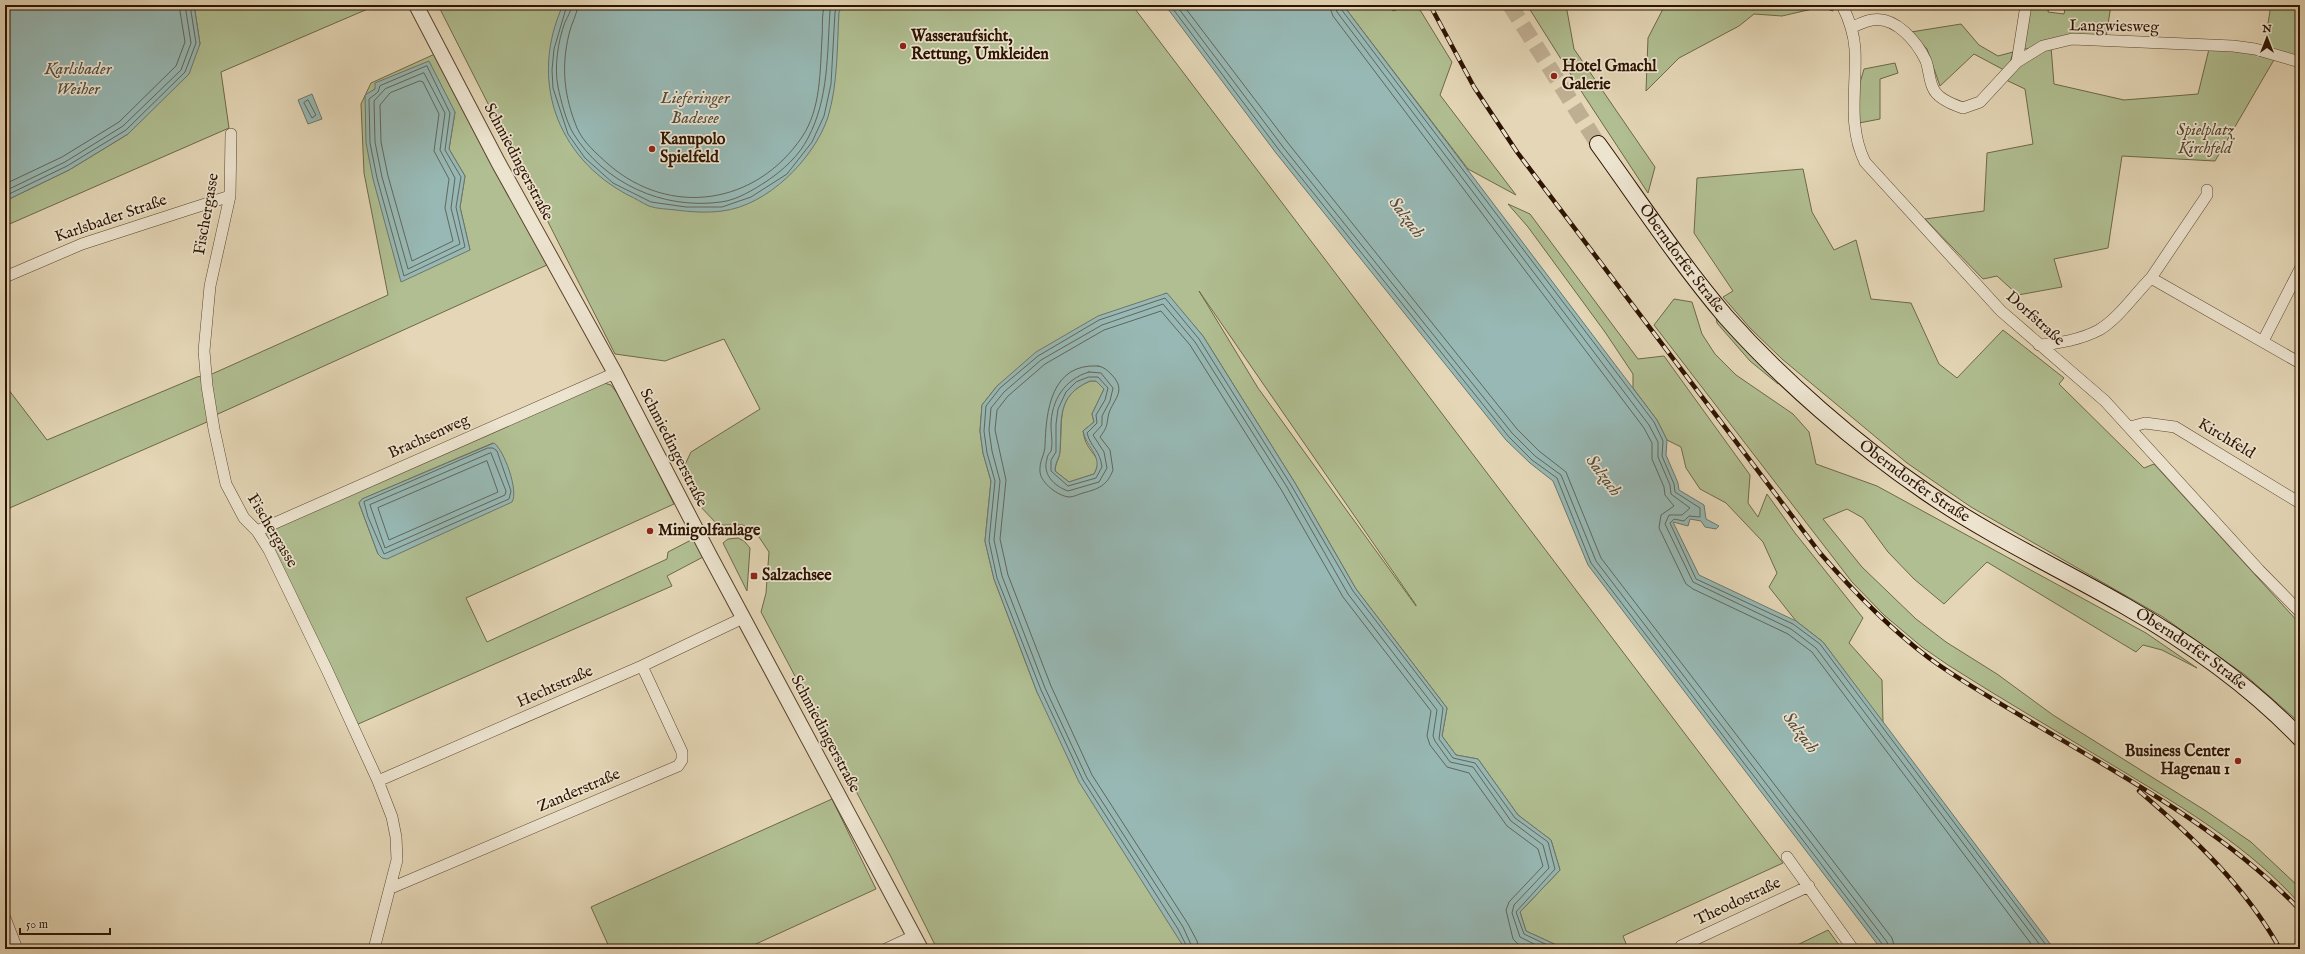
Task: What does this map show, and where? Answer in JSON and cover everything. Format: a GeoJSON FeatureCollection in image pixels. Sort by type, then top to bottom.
{"type":"FeatureCollection","features":[{"type":"Feature","properties":{"kind":"main road","name":"Oberndorfer Straße"},"geometry":{"type":"LineString","coordinates":[[1598,144],[1698,282],[1727,318],[1779,372],[1873,455],[1984,529],[2126,606],[2183,641],[2238,681],[2300,738]]}},
{"type":"Feature","properties":{"kind":"street","name":"Schmiedingerstraße"},"geometry":{"type":"LineString","coordinates":[[416,5],[498,162],[615,373],[743,618],[921,949]]}},
{"type":"Feature","properties":{"kind":"street","name":"Dorfstraße"},"geometry":{"type":"LineString","coordinates":[[1842,5],[1852,27],[1855,49],[1854,130],[1857,146],[1865,162],[2001,311],[2105,401],[2259,570],[2300,612]]}},
{"type":"Feature","properties":{"kind":"street"},"geometry":{"type":"LineString","coordinates":[[2017,62],[2026,5]]}},
{"type":"Feature","properties":{"kind":"street","name":"Langwiesweg"},"geometry":{"type":"LineString","coordinates":[[1852,27],[1873,20],[1885,21],[1901,29],[1917,45],[1926,62],[1933,89],[1951,104],[1963,108],[1980,102],[2017,62],[2043,46],[2072,39],[2233,46],[2255,49],[2300,62]]}},
{"type":"Feature","properties":{"kind":"street","name":"Fischergasse"},"geometry":{"type":"LineString","coordinates":[[231,134],[230,196],[210,286],[204,351],[207,386],[221,467],[226,484],[244,518],[257,531],[269,550],[320,655],[378,781],[392,817],[398,860],[374,949]]}},
{"type":"Feature","properties":{"kind":"street"},"geometry":{"type":"LineString","coordinates":[[2039,345],[2056,344],[2099,330],[2118,313],[2151,278],[2207,195],[2207,190]]}},
{"type":"Feature","properties":{"kind":"street","name":"Karlsbader Straße"},"geometry":{"type":"LineString","coordinates":[[5,277],[82,244],[230,196]]}},
{"type":"Feature","properties":{"kind":"street"},"geometry":{"type":"LineString","coordinates":[[2263,341],[2300,269]]}},
{"type":"Feature","properties":{"kind":"street"},"geometry":{"type":"LineString","coordinates":[[2151,278],[2300,363]]}},
{"type":"Feature","properties":{"kind":"street","name":"Brachsenweg"},"geometry":{"type":"LineString","coordinates":[[257,531],[615,373]]}},
{"type":"Feature","properties":{"kind":"street","name":"Kirchfeld"},"geometry":{"type":"LineString","coordinates":[[2130,427],[2145,423],[2175,427],[2300,503]]}},
{"type":"Feature","properties":{"kind":"street","name":"Hechtstraße"},"geometry":{"type":"LineString","coordinates":[[378,781],[642,666],[743,618]]}},
{"type":"Feature","properties":{"kind":"street","name":"Zanderstraße"},"geometry":{"type":"LineString","coordinates":[[391,888],[678,766],[682,760],[682,752],[642,666]]}},
{"type":"Feature","properties":{"kind":"street","name":"Theodostraße"},"geometry":{"type":"LineString","coordinates":[[1787,857],[1853,949]]}},
{"type":"Feature","properties":{"kind":"street","name":"Theodostraße"},"geometry":{"type":"LineString","coordinates":[[1681,946],[1809,886]]}},
{"type":"Feature","properties":{"kind":"street"},"geometry":{"type":"LineString","coordinates":[[5,918],[17,949]]}},
{"type":"Feature","properties":{"kind":"street"},"geometry":{"type":"LineString","coordinates":[[886,949],[914,936]]}},
{"type":"Feature","properties":{"kind":"green space"},"geometry":{"type":"Polygon","coordinates":[[[194,5],[377,5],[221,72],[229,128],[5,226],[5,201],[69,170],[128,134],[200,44],[194,5]]]}},
{"type":"Feature","properties":{"kind":"green space"},"geometry":{"type":"Polygon","coordinates":[[[438,5],[1132,5],[1783,863],[1623,936],[1628,949],[1565,949],[1526,931],[1520,912],[1560,870],[1551,840],[1518,815],[1478,759],[1456,755],[1442,736],[1447,708],[1356,589],[1295,483],[1203,336],[1166,293],[997,386],[982,405],[980,431],[983,453],[991,481],[985,541],[994,579],[1037,692],[1185,949],[937,949],[891,857],[761,612],[766,593],[769,552],[757,534],[743,525],[718,525],[697,503],[681,473],[691,452],[760,409],[724,339],[665,361],[615,354],[438,5]],[[1199,291],[1258,388],[1416,605],[1199,291]]]}},
{"type":"Feature","properties":{"kind":"green space"},"geometry":{"type":"Polygon","coordinates":[[[1343,5],[1391,5],[1393,11],[1410,5],[1417,5],[1452,62],[1440,95],[1516,195],[1468,169],[1343,5]]]}},
{"type":"Feature","properties":{"kind":"green space"},"geometry":{"type":"Polygon","coordinates":[[[1527,5],[1566,5],[1574,49],[1655,167],[1648,193],[1585,97],[1527,5]]]}},
{"type":"Feature","properties":{"kind":"green space"},"geometry":{"type":"Polygon","coordinates":[[[1665,5],[1831,5],[1833,11],[1821,7],[1782,16],[1754,14],[1739,26],[1679,58],[1646,91],[1648,38],[1665,5]]]}},
{"type":"Feature","properties":{"kind":"green space"},"geometry":{"type":"Polygon","coordinates":[[[2031,5],[2049,5],[2048,12],[2064,14],[2066,5],[2111,5],[2106,37],[2026,49],[2023,47],[2031,5]]]}},
{"type":"Feature","properties":{"kind":"green space"},"geometry":{"type":"Polygon","coordinates":[[[2271,5],[2300,5],[2300,59],[2264,48],[2271,5]]]}},
{"type":"Feature","properties":{"kind":"green space"},"geometry":{"type":"Polygon","coordinates":[[[1961,24],[1979,45],[1998,56],[2013,52],[2010,63],[2004,70],[1974,54],[1940,86],[1927,49],[1911,32],[1961,24]]]}},
{"type":"Feature","properties":{"kind":"green space","name":"Spielplatz Kirchfeld"},"geometry":{"type":"Polygon","coordinates":[[[2051,47],[2054,84],[2124,100],[2198,94],[2209,49],[2233,50],[2275,58],[2215,161],[2122,156],[2108,248],[2054,259],[2062,287],[2018,295],[1997,276],[1983,279],[1925,219],[1984,211],[1987,153],[2033,144],[2025,89],[2006,80],[2019,66],[2051,47]]]}},
{"type":"Feature","properties":{"kind":"green space"},"geometry":{"type":"Polygon","coordinates":[[[437,53],[547,265],[218,414],[207,422],[5,510],[5,385],[47,440],[197,377],[212,374],[388,295],[364,173],[361,104],[371,83],[437,53]],[[375,89],[365,96],[470,250],[460,207],[465,176],[449,149],[455,112],[375,89]]]}},
{"type":"Feature","properties":{"kind":"green space"},"geometry":{"type":"Polygon","coordinates":[[[1895,63],[1898,73],[1880,79],[1880,119],[1859,123],[1859,86],[1864,69],[1895,63]]]}},
{"type":"Feature","properties":{"kind":"green space"},"geometry":{"type":"Polygon","coordinates":[[[1803,169],[1812,212],[1834,250],[1856,240],[1871,299],[1911,303],[1939,364],[1957,378],[2003,330],[2064,378],[2059,384],[2144,468],[2154,464],[2300,624],[2300,723],[2245,675],[2163,617],[1971,507],[1907,463],[1782,359],[1750,328],[1723,297],[1733,291],[1694,233],[1697,178],[1803,169]]]}},
{"type":"Feature","properties":{"kind":"green space"},"geometry":{"type":"Polygon","coordinates":[[[1508,204],[1530,214],[1638,359],[1664,356],[1750,475],[1748,503],[1758,517],[1767,494],[1795,533],[1863,618],[1849,643],[1882,680],[1883,723],[1823,642],[1796,621],[1769,587],[1777,573],[1763,542],[1726,503],[1700,489],[1686,468],[1681,447],[1667,440],[1657,420],[1633,388],[1633,374],[1605,332],[1528,227],[1508,204]]]}},
{"type":"Feature","properties":{"kind":"green space"},"geometry":{"type":"Polygon","coordinates":[[[1674,299],[1692,302],[1702,334],[1715,354],[1736,375],[1793,414],[1809,432],[1816,464],[1877,486],[2146,633],[2197,668],[2162,650],[2143,645],[2136,652],[1987,562],[1944,604],[1914,579],[1888,552],[1863,518],[1847,509],[1823,519],[1862,567],[1916,619],[1946,642],[1997,674],[2053,715],[2206,811],[2251,842],[2300,888],[2300,904],[2260,865],[2217,831],[2171,801],[1948,665],[1922,647],[1884,615],[1852,582],[1654,325],[1674,299]]]}},
{"type":"Feature","properties":{"kind":"green space"},"geometry":{"type":"Polygon","coordinates":[[[1716,317],[1781,382],[1778,384],[1750,361],[1717,323],[1716,317]]]}},
{"type":"Feature","properties":{"kind":"green space"},"geometry":{"type":"Polygon","coordinates":[[[1090,381],[1096,381],[1104,389],[1092,414],[1094,422],[1083,431],[1086,443],[1097,459],[1097,465],[1094,474],[1069,482],[1055,471],[1060,454],[1063,410],[1066,401],[1071,394],[1079,387],[1090,381]]]}},
{"type":"Feature","properties":{"kind":"green space"},"geometry":{"type":"Polygon","coordinates":[[[604,383],[611,385],[623,401],[674,504],[466,598],[487,642],[667,559],[668,552],[693,539],[703,557],[667,576],[672,586],[356,725],[265,534],[267,530],[604,383]],[[493,443],[362,499],[359,503],[378,554],[493,443]]]}},
{"type":"Feature","properties":{"kind":"green space"},"geometry":{"type":"Polygon","coordinates":[[[738,538],[744,541],[750,548],[747,591],[723,543],[728,539],[738,538]]]}},
{"type":"Feature","properties":{"kind":"green space"},"geometry":{"type":"Polygon","coordinates":[[[832,799],[876,889],[745,949],[610,949],[591,907],[832,799]]]}},
{"type":"Feature","properties":{"kind":"green space"},"geometry":{"type":"Polygon","coordinates":[[[1828,930],[1842,949],[1789,949],[1828,930]]]}},
{"type":"Feature","properties":{"kind":"water","name":"Karlsbader Weiher"},"geometry":{"type":"Polygon","coordinates":[[[5,5],[194,5],[200,44],[189,74],[128,134],[69,170],[5,201],[5,5]]]}},
{"type":"Feature","properties":{"kind":"water","name":"Lieferinger Badesee"},"geometry":{"type":"Polygon","coordinates":[[[563,5],[843,5],[839,12],[834,91],[828,117],[821,133],[812,149],[787,178],[756,200],[739,207],[722,211],[699,212],[659,208],[646,205],[603,179],[583,160],[567,138],[556,114],[550,88],[549,61],[553,33],[563,5]]]}},
{"type":"Feature","properties":{"kind":"water","name":"Salzach"},"geometry":{"type":"Polygon","coordinates":[[[1165,5],[1343,5],[1657,420],[1667,440],[1666,455],[1678,483],[1679,490],[1704,505],[1706,519],[1719,526],[1716,529],[1705,527],[1701,521],[1690,519],[1688,526],[1673,522],[1699,575],[1796,621],[1823,642],[2054,949],[1881,949],[1588,565],[1553,481],[1530,463],[1506,440],[1276,153],[1165,5]]]}},
{"type":"Feature","properties":{"kind":"water"},"geometry":{"type":"Polygon","coordinates":[[[429,61],[455,112],[449,149],[465,176],[460,207],[470,250],[401,282],[373,179],[366,143],[365,95],[375,89],[375,83],[429,61]]]}},
{"type":"Feature","properties":{"kind":"water"},"geometry":{"type":"Polygon","coordinates":[[[312,94],[322,119],[308,124],[298,100],[312,94]]]}},
{"type":"Feature","properties":{"kind":"water"},"geometry":{"type":"Polygon","coordinates":[[[1167,293],[1203,336],[1295,483],[1356,589],[1447,708],[1442,736],[1456,755],[1478,759],[1518,815],[1551,840],[1560,870],[1520,912],[1526,931],[1565,949],[1185,949],[1079,782],[1037,692],[994,579],[985,541],[991,481],[983,453],[980,431],[982,405],[997,386],[1036,352],[1098,316],[1167,293]],[[1090,381],[1079,387],[1071,394],[1066,401],[1063,410],[1061,419],[1060,453],[1055,471],[1069,482],[1094,474],[1097,468],[1096,458],[1083,431],[1094,422],[1092,414],[1104,389],[1096,381],[1090,381]]]}},
{"type":"Feature","properties":{"kind":"water"},"geometry":{"type":"Polygon","coordinates":[[[494,443],[498,447],[506,462],[512,480],[514,497],[512,502],[387,559],[382,558],[378,554],[359,503],[362,499],[494,443]]]}},
{"type":"Feature","properties":{"kind":"tunnel"},"geometry":{"type":"LineString","coordinates":[[1510,5],[1598,144]]}},
{"type":"Feature","properties":{"kind":"railway"},"geometry":{"type":"LineString","coordinates":[[1430,5],[1474,87],[1517,152],[1820,553],[1858,595],[1899,634],[1940,666],[1987,696],[2169,804],[2204,828],[2270,881],[2300,910]]}},
{"type":"Feature","properties":{"kind":"railway"},"geometry":{"type":"LineString","coordinates":[[2139,791],[2179,826],[2234,883],[2251,904],[2280,949]]}},
{"type":"Feature","properties":{"kind":"place","name":"Wasseraufsicht, Rettung, Umkleiden"},"geometry":{"type":"Point","coordinates":[903,46]}},
{"type":"Feature","properties":{"kind":"place","name":"Hotel Gmachl Galerie"},"geometry":{"type":"Point","coordinates":[1554,76]}},
{"type":"Feature","properties":{"kind":"place","name":"Kanupolo Spielfeld"},"geometry":{"type":"Point","coordinates":[652,149]}},
{"type":"Feature","properties":{"kind":"place","name":"Minigolfanlage"},"geometry":{"type":"Point","coordinates":[650,531]}},
{"type":"Feature","properties":{"kind":"place","name":"Salzachsee"},"geometry":{"type":"Point","coordinates":[754,576]}},
{"type":"Feature","properties":{"kind":"place","name":"Business Center Hagenau 1"},"geometry":{"type":"Point","coordinates":[2238,761]}}]}
